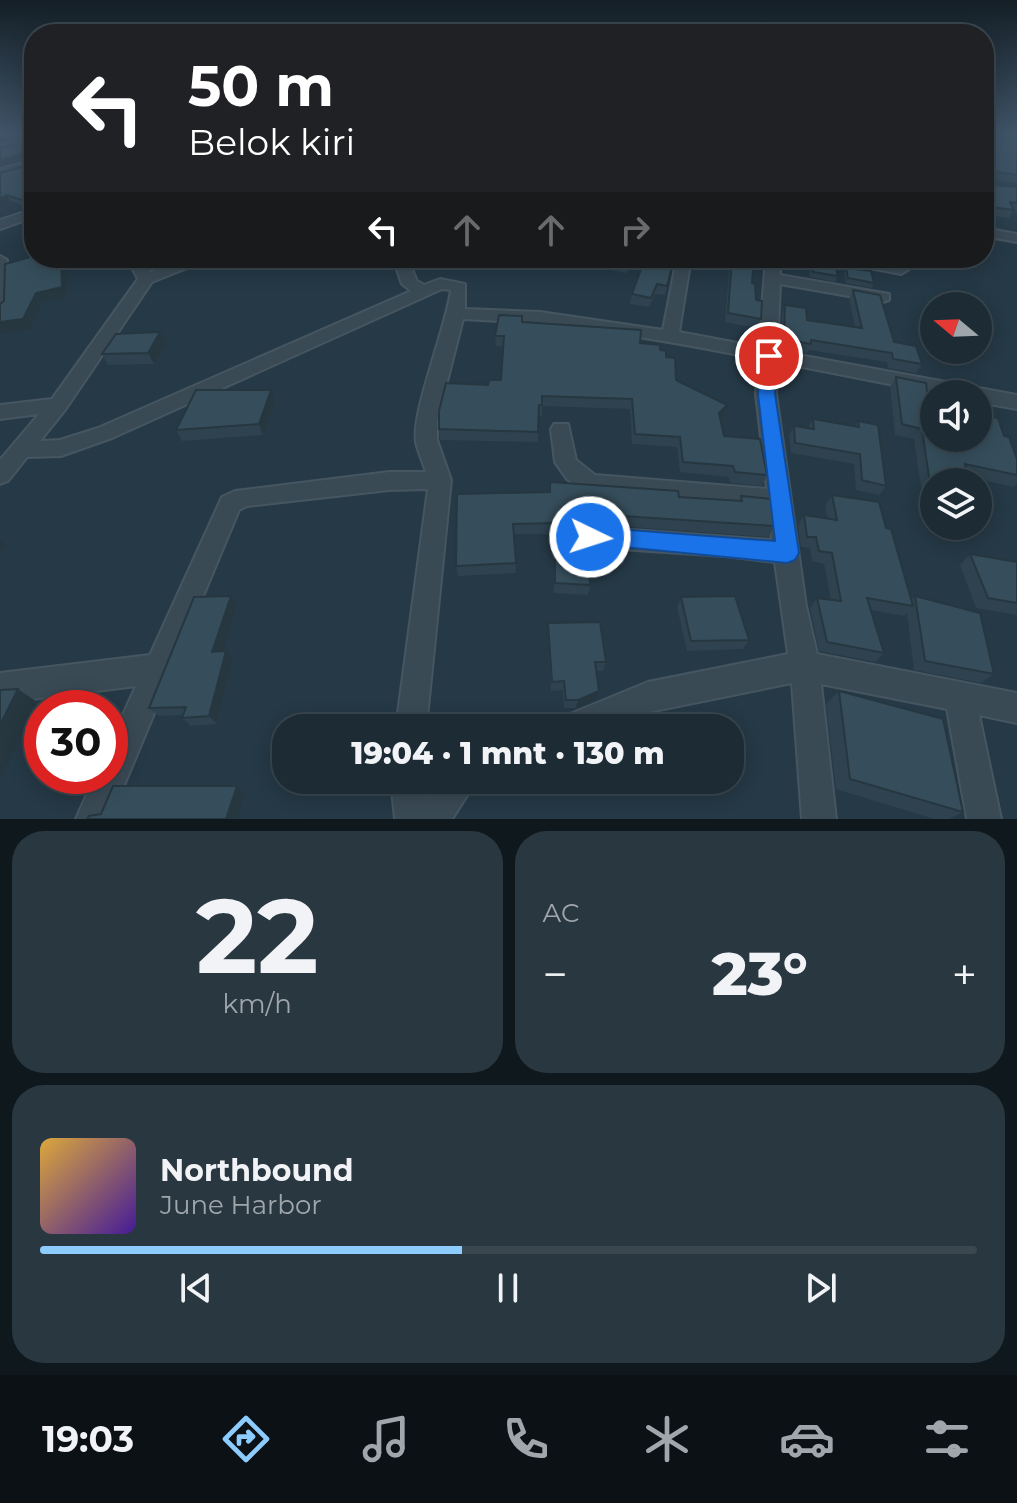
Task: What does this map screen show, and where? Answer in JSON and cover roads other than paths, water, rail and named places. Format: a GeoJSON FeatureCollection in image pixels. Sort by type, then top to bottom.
{"type":"FeatureCollection","features":[{"type":"Feature","properties":{"kind":"street"},"geometry":{"type":"LineString","coordinates":[[0,225],[24,217]]}},
{"type":"Feature","properties":{"kind":"street"},"geometry":{"type":"LineString","coordinates":[[994,234],[1017,238]]}},
{"type":"Feature","properties":{"kind":"street"},"geometry":{"type":"LineString","coordinates":[[0,311],[1,264],[20,264]]}},
{"type":"Feature","properties":{"kind":"street"},"geometry":{"type":"LineString","coordinates":[[140,268],[146,279]]}},
{"type":"Feature","properties":{"kind":"street"},"geometry":{"type":"LineString","coordinates":[[0,475],[58,405],[146,279],[177,268]]}},
{"type":"Feature","properties":{"kind":"street"},"geometry":{"type":"LineString","coordinates":[[404,268],[410,284],[424,291]]}},
{"type":"Feature","properties":{"kind":"street"},"geometry":{"type":"LineString","coordinates":[[670,336],[682,268]]}},
{"type":"Feature","properties":{"kind":"street"},"geometry":{"type":"LineString","coordinates":[[769,268],[766,394],[793,606],[805,666],[819,819]]}},
{"type":"Feature","properties":{"kind":"street"},"geometry":{"type":"LineString","coordinates":[[780,268],[883,297]]}},
{"type":"Feature","properties":{"kind":"street"},"geometry":{"type":"LineString","coordinates":[[895,268],[901,269]]}},
{"type":"Feature","properties":{"kind":"street"},"geometry":{"type":"LineString","coordinates":[[20,449],[61,448],[105,433],[440,284],[459,287],[456,314],[427,421],[426,440],[440,480],[413,714]]}},
{"type":"Feature","properties":{"kind":"street"},"geometry":{"type":"LineString","coordinates":[[456,314],[540,317],[670,336],[920,384]]}},
{"type":"Feature","properties":{"kind":"street"},"geometry":{"type":"LineString","coordinates":[[992,397],[1017,402]]}},
{"type":"Feature","properties":{"kind":"street"},"geometry":{"type":"LineString","coordinates":[[0,412],[58,405]]}},
{"type":"Feature","properties":{"kind":"street"},"geometry":{"type":"LineString","coordinates":[[561,429],[563,458],[571,473],[591,484],[778,499]]}},
{"type":"Feature","properties":{"kind":"street"},"geometry":{"type":"LineString","coordinates":[[93,819],[225,510],[237,499],[389,481],[440,480]]}},
{"type":"Feature","properties":{"kind":"street"},"geometry":{"type":"LineString","coordinates":[[590,537],[725,545],[787,553]]}},
{"type":"Feature","properties":{"kind":"street"},"geometry":{"type":"LineString","coordinates":[[607,714],[648,697],[805,666],[1017,708]]}},
{"type":"Feature","properties":{"kind":"street"},"geometry":{"type":"LineString","coordinates":[[0,688],[157,669]]}},
{"type":"Feature","properties":{"kind":"street"},"geometry":{"type":"LineString","coordinates":[[960,697],[984,819]]}},
{"type":"Feature","properties":{"kind":"street"},"geometry":{"type":"LineString","coordinates":[[409,794],[412,819]]}},
{"type":"Feature","properties":{"kind":"street"},"geometry":{"type":"LineString","coordinates":[[433,819],[447,794]]}}]}
